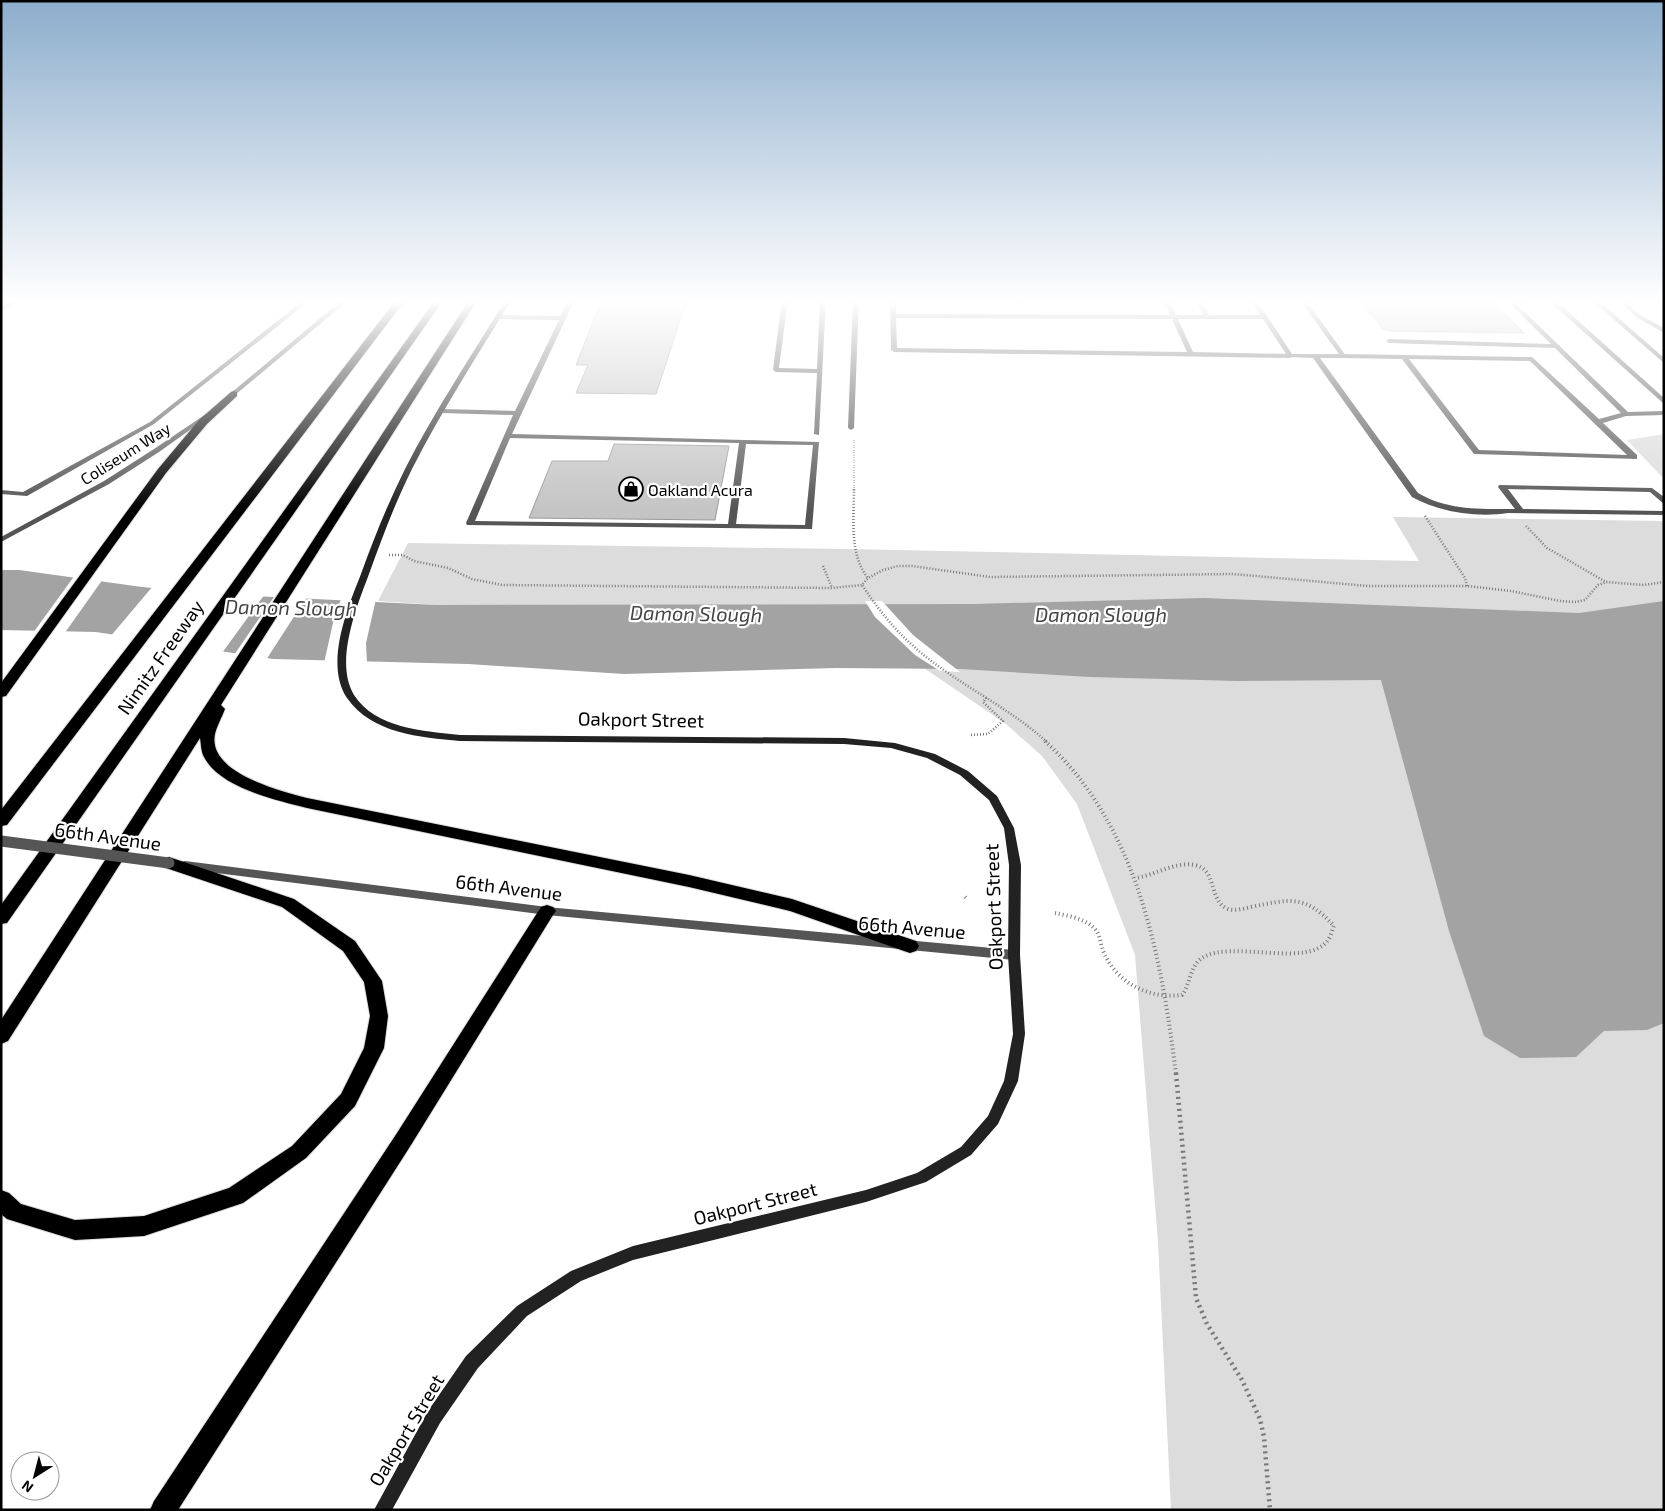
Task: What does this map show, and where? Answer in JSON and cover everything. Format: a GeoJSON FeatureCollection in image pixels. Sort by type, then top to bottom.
{"type":"FeatureCollection","features":[{"type":"Feature","properties":{"kind":"highway","name":"Nimitz Freeway"},"geometry":{"type":"LineString","coordinates":[[1,821],[348,370]]}},
{"type":"Feature","properties":{"kind":"highway","name":"Nimitz Freeway"},"geometry":{"type":"LineString","coordinates":[[1,918],[390,370]]}},
{"type":"Feature","properties":{"kind":"highway"},"geometry":{"type":"LineString","coordinates":[[1,1036],[428,370]]}},
{"type":"Feature","properties":{"kind":"highway"},"geometry":{"type":"LineString","coordinates":[[1,693],[162,471],[203,422],[234,394]]}},
{"type":"Feature","properties":{"kind":"highway"},"geometry":{"type":"LineString","coordinates":[[230,678],[207,736],[211,756],[229,774],[259,790],[307,803],[690,881],[792,905],[910,946]]}},
{"type":"Feature","properties":{"kind":"highway"},"geometry":{"type":"LineString","coordinates":[[1,1200],[15,1212],[75,1230],[144,1226],[235,1196],[299,1152],[348,1100],[374,1048],[380,1016],[373,981],[349,946],[288,903],[168,863]]}},
{"type":"Feature","properties":{"kind":"highway"},"geometry":{"type":"LineString","coordinates":[[164,1510],[404,1139],[548,910]]}},
{"type":"Feature","properties":{"kind":"main road","name":"Oakport Street"},"geometry":{"type":"LineString","coordinates":[[382,1510],[434,1417],[472,1362],[522,1311],[576,1276],[633,1253],[866,1196],[921,1178],[966,1151],[993,1120],[1011,1081],[1019,1034],[1014,955],[1015,865],[1009,828],[993,798],[964,773],[931,756],[891,745],[844,741],[460,738],[416,734],[382,723],[361,710],[350,695],[344,675],[343,649],[348,624],[372,554],[407,473],[467,370]]}},
{"type":"Feature","properties":{"kind":"street"},"geometry":{"type":"LineString","coordinates":[[1,492],[24,494],[152,423],[220,370]]}},
{"type":"Feature","properties":{"kind":"street","name":"Coliseum Way"},"geometry":{"type":"LineString","coordinates":[[1,540],[116,477],[188,430],[263,370]]}},
{"type":"Feature","properties":{"kind":"street"},"geometry":{"type":"LineString","coordinates":[[507,436],[816,443],[809,527],[470,522],[507,436],[517,413],[538,370]]}},
{"type":"Feature","properties":{"kind":"street"},"geometry":{"type":"LineString","coordinates":[[776,370],[820,371],[817,434]]}},
{"type":"Feature","properties":{"kind":"street"},"geometry":{"type":"LineString","coordinates":[[852,428],[854,370]]}},
{"type":"Feature","properties":{"kind":"street"},"geometry":{"type":"LineString","coordinates":[[1325,370],[1403,480],[1425,502],[1462,511],[1664,513]]}},
{"type":"Feature","properties":{"kind":"street"},"geometry":{"type":"LineString","coordinates":[[1414,370],[1477,452],[1634,457],[1543,370]]}},
{"type":"Feature","properties":{"kind":"street"},"geometry":{"type":"LineString","coordinates":[[1581,370],[1626,414]]}},
{"type":"Feature","properties":{"kind":"street"},"geometry":{"type":"LineString","coordinates":[[1628,370],[1664,402]]}},
{"type":"Feature","properties":{"kind":"street"},"geometry":{"type":"LineString","coordinates":[[442,411],[517,413]]}},
{"type":"Feature","properties":{"kind":"street"},"geometry":{"type":"LineString","coordinates":[[1598,422],[1626,414],[1664,413]]}},
{"type":"Feature","properties":{"kind":"street"},"geometry":{"type":"LineString","coordinates":[[732,526],[743,442]]}},
{"type":"Feature","properties":{"kind":"street"},"geometry":{"type":"LineString","coordinates":[[1513,512],[1502,488],[1652,490],[1664,502]]}},
{"type":"Feature","properties":{"kind":"street","name":"66th Avenue"},"geometry":{"type":"LineString","coordinates":[[1,841],[548,910],[1014,955]]}},
{"type":"Feature","properties":{"kind":"path"},"geometry":{"type":"LineString","coordinates":[[817,434],[829,434],[854,440],[856,558],[864,576],[868,578]]}},
{"type":"Feature","properties":{"kind":"path"},"geometry":{"type":"LineString","coordinates":[[1425,502],[1423,512],[1464,578],[1467,586]]}},
{"type":"Feature","properties":{"kind":"path"},"geometry":{"type":"LineString","coordinates":[[1513,512],[1547,548],[1579,568],[1607,582],[1644,585],[1664,582]]}},
{"type":"Feature","properties":{"kind":"path"},"geometry":{"type":"LineString","coordinates":[[372,554],[403,554],[414,560],[448,568],[472,579],[502,585],[832,588],[862,585],[868,578],[891,568],[912,566],[990,577],[1233,574],[1368,586],[1467,586],[1496,588],[1560,601],[1575,602],[1585,600],[1598,585],[1607,582]]}},
{"type":"Feature","properties":{"kind":"path"},"geometry":{"type":"LineString","coordinates":[[823,566],[832,588]]}},
{"type":"Feature","properties":{"kind":"path"},"geometry":{"type":"LineString","coordinates":[[862,585],[889,622],[904,638],[926,656],[1015,716],[1055,750],[1084,786],[1112,827],[1135,878],[1147,912],[1166,997],[1177,1088],[1196,1298],[1207,1324],[1242,1380],[1260,1419],[1264,1437],[1270,1510]]}},
{"type":"Feature","properties":{"kind":"path"},"geometry":{"type":"LineString","coordinates":[[971,735],[988,734],[1003,721],[983,702],[987,697]]}},
{"type":"Feature","properties":{"kind":"path"},"geometry":{"type":"LineString","coordinates":[[1055,913],[1076,918],[1095,928],[1115,970],[1131,986],[1146,994],[1166,997],[1182,995],[1188,988],[1195,967],[1201,959],[1214,953],[1229,951],[1304,953],[1327,943],[1333,935],[1334,926],[1323,912],[1309,903],[1279,900],[1241,910],[1224,907],[1217,901],[1213,882],[1208,871],[1194,865],[1185,865],[1160,874],[1135,878]]}},
{"type":"Feature","properties":{"kind":"shaded area"},"geometry":{"type":"Polygon","coordinates":[[[1664,434],[1664,479],[1627,440],[1664,434]]]}},
{"type":"Feature","properties":{"kind":"shaded area"},"geometry":{"type":"Polygon","coordinates":[[[1393,517],[1664,521],[1664,1510],[1171,1510],[1158,1242],[1135,955],[1077,804],[1042,756],[1006,724],[902,653],[437,605],[378,601],[408,543],[845,549],[1419,561],[1393,517]]]}},
{"type":"Feature","properties":{"kind":"water","name":"Damon Slough"},"geometry":{"type":"Polygon","coordinates":[[[1,570],[19,570],[142,587],[233,595],[437,605],[974,604],[1204,598],[1579,613],[1664,601],[1664,1023],[1647,1030],[1604,1031],[1576,1057],[1520,1058],[1484,1036],[1449,931],[1381,680],[1237,681],[1090,677],[961,669],[836,668],[624,674],[468,664],[273,659],[96,632],[1,630],[1,570]]]}},
{"type":"Feature","properties":{"kind":"pier"},"geometry":{"type":"Polygon","coordinates":[[[75,575],[103,579],[64,634],[33,633],[75,575]]]}},
{"type":"Feature","properties":{"kind":"pier"},"geometry":{"type":"Polygon","coordinates":[[[153,586],[265,594],[222,653],[110,637],[153,586]]]}},
{"type":"Feature","properties":{"kind":"pier"},"geometry":{"type":"Polygon","coordinates":[[[276,594],[308,595],[266,660],[234,655],[276,594]]]}},
{"type":"Feature","properties":{"kind":"pier"},"geometry":{"type":"Polygon","coordinates":[[[342,597],[376,599],[366,643],[367,664],[324,663],[335,614],[342,597]]]}},
{"type":"Feature","properties":{"kind":"pier"},"geometry":{"type":"Polygon","coordinates":[[[865,601],[882,601],[913,635],[960,672],[940,671],[915,655],[875,617],[865,601]]]}},
{"type":"Feature","properties":{"kind":"building"},"geometry":{"type":"Polygon","coordinates":[[[586,370],[664,370],[656,394],[576,393],[586,370]]]}},
{"type":"Feature","properties":{"kind":"building","name":"Oakland Acura"},"geometry":{"type":"Polygon","coordinates":[[[614,444],[729,446],[715,520],[529,518],[552,461],[608,461],[614,444]]]}},
{"type":"Feature","properties":{"kind":"place","name":"Oakland Acura"},"geometry":{"type":"Point","coordinates":[631,489]}}]}
